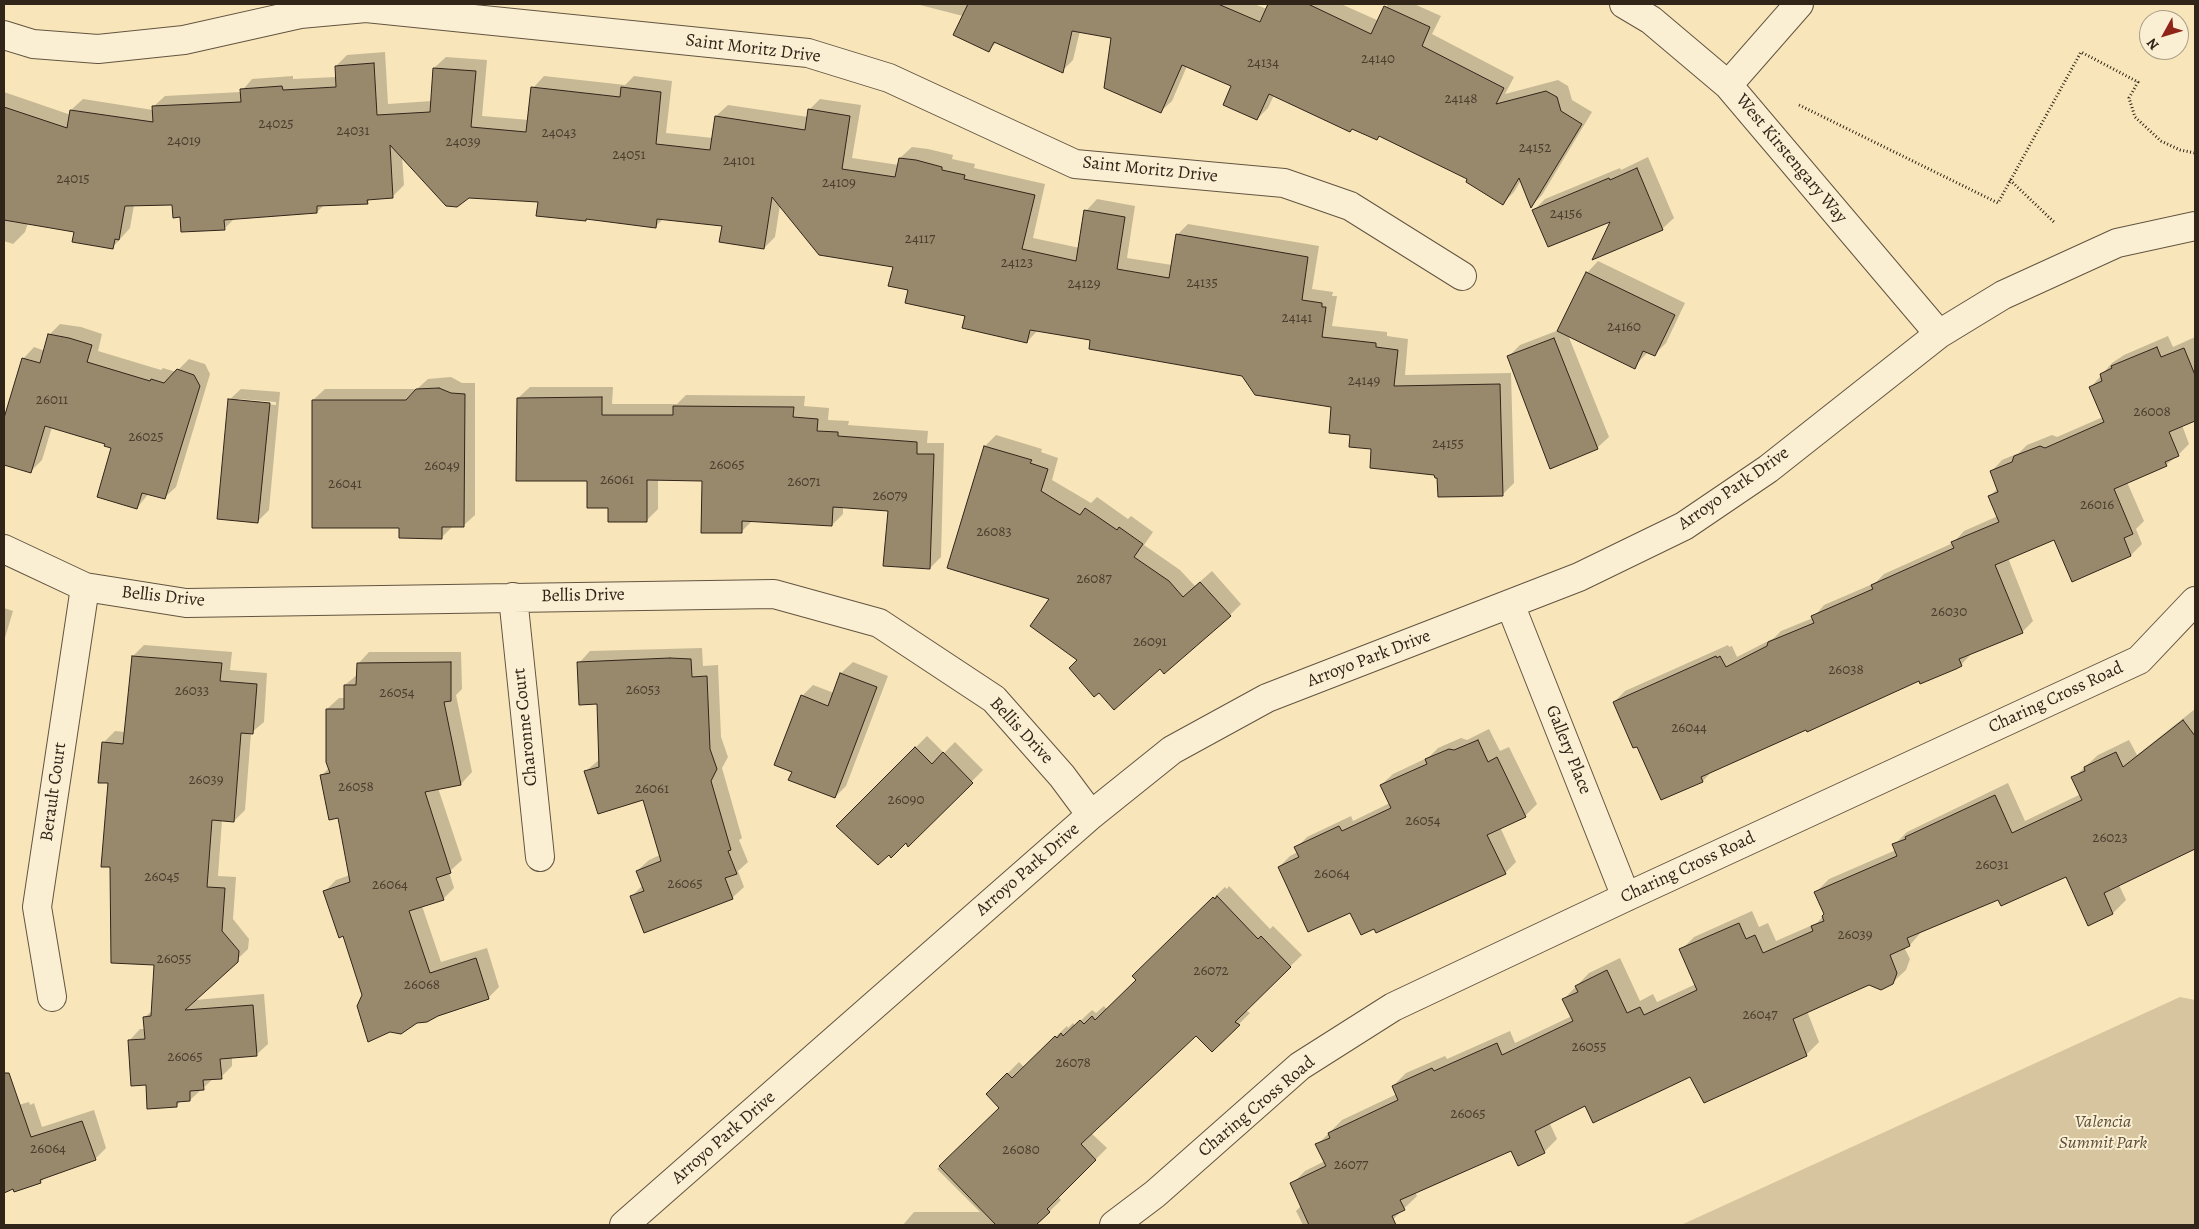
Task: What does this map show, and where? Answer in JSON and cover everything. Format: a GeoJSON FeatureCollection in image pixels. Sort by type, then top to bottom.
{"type":"FeatureCollection","features":[{"type":"Feature","properties":{"kind":"street","name":"West Kirstengary Way"},"geometry":{"type":"LineString","coordinates":[[1624,4],[1651,20],[1728,84],[1939,334]]}},
{"type":"Feature","properties":{"kind":"street"},"geometry":{"type":"LineString","coordinates":[[1728,84],[1799,4]]}},
{"type":"Feature","properties":{"kind":"street","name":"Saint Moritz Drive"},"geometry":{"type":"LineString","coordinates":[[4,36],[33,44],[98,49],[184,40],[300,14],[366,6],[808,53],[889,78],[1075,164],[1284,183],[1350,206],[1462,276]]}},
{"type":"Feature","properties":{"kind":"street","name":"Arroyo Park Drive"},"geometry":{"type":"LineString","coordinates":[[624,1225],[1091,815],[1172,750],[1267,698],[1579,577],[1684,526],[1768,469],[1939,334],[2003,295],[2117,243],[2195,226]]}},
{"type":"Feature","properties":{"kind":"street","name":"Bellis Drive"},"geometry":{"type":"LineString","coordinates":[[4,549],[85,587],[186,603],[774,594],[879,623],[994,699],[1062,776],[1091,815]]}},
{"type":"Feature","properties":{"kind":"street","name":"Berault Court"},"geometry":{"type":"LineString","coordinates":[[52,997],[37,907],[85,587]]}},
{"type":"Feature","properties":{"kind":"street","name":"Charonne Court"},"geometry":{"type":"LineString","coordinates":[[513,597],[540,857]]}},
{"type":"Feature","properties":{"kind":"street","name":"Charing Cross Road"},"geometry":{"type":"LineString","coordinates":[[1114,1225],[1155,1194],[1300,1066],[1393,1008],[1626,897],[2139,660],[2195,601]]}},
{"type":"Feature","properties":{"kind":"street","name":"Gallery Place"},"geometry":{"type":"LineString","coordinates":[[1510,604],[1626,897]]}},
{"type":"Feature","properties":{"kind":"path"},"geometry":{"type":"LineString","coordinates":[[1799,106],[1998,203],[2081,52],[2138,82],[2130,98],[2135,118],[2161,141],[2180,150],[2195,153]]}},
{"type":"Feature","properties":{"kind":"path"},"geometry":{"type":"LineString","coordinates":[[2010,180],[2055,223]]}},
{"type":"Feature","properties":{"kind":"green space","name":"Valencia Summit Park"},"geometry":{"type":"Polygon","coordinates":[[[2180,997],[2195,1000],[2195,1225],[1681,1225],[2180,997]]]}},
{"type":"Feature","properties":{"kind":"building"},"geometry":{"type":"Polygon","coordinates":[[[968,4],[1218,4],[1260,22],[1268,4],[1308,4],[1371,34],[1384,6],[1430,27],[1422,46],[1504,88],[1496,104],[1546,91],[1557,97],[1561,111],[1582,124],[1531,208],[1519,178],[1503,205],[1466,182],[1467,179],[1379,136],[1377,140],[1352,129],[1350,132],[1269,94],[1257,120],[1223,105],[1231,86],[1182,65],[1161,113],[1104,88],[1111,38],[1072,31],[1063,73],[994,42],[989,52],[953,35],[968,4]]]}},
{"type":"Feature","properties":{"kind":"building"},"geometry":{"type":"Polygon","coordinates":[[[374,63],[377,115],[430,112],[433,68],[476,71],[471,127],[526,132],[531,87],[620,97],[621,87],[661,92],[656,144],[710,150],[715,116],[805,130],[808,109],[850,116],[842,169],[895,177],[899,158],[916,160],[942,167],[942,170],[965,175],[964,179],[1035,195],[1022,249],[1076,261],[1084,210],[1125,217],[1117,269],[1169,278],[1176,234],[1308,257],[1302,300],[1322,303],[1322,307],[1326,307],[1322,337],[1376,343],[1376,347],[1398,350],[1394,386],[1500,384],[1503,496],[1438,497],[1437,478],[1434,475],[1370,468],[1371,449],[1349,447],[1350,435],[1329,433],[1331,407],[1255,395],[1242,376],[1089,349],[1090,340],[1030,330],[1027,343],[962,328],[965,316],[905,303],[908,290],[888,286],[893,267],[819,255],[772,197],[764,249],[719,242],[722,226],[657,219],[656,228],[586,219],[586,221],[536,216],[538,202],[469,198],[457,207],[446,206],[390,145],[393,198],[367,200],[368,204],[317,206],[317,213],[224,220],[225,230],[181,232],[180,217],[173,218],[172,205],[125,206],[119,240],[115,239],[113,249],[72,242],[74,232],[4,220],[4,107],[67,128],[70,110],[153,122],[152,106],[241,102],[240,89],[282,86],[283,90],[336,87],[335,66],[374,63]]]}},
{"type":"Feature","properties":{"kind":"building"},"geometry":{"type":"Polygon","coordinates":[[[1637,168],[1663,230],[1592,260],[1610,222],[1548,247],[1532,210],[1637,168]]]}},
{"type":"Feature","properties":{"kind":"building"},"geometry":{"type":"Polygon","coordinates":[[[1586,272],[1675,315],[1655,356],[1643,351],[1635,369],[1557,331],[1586,272]]]}},
{"type":"Feature","properties":{"kind":"building"},"geometry":{"type":"Polygon","coordinates":[[[48,334],[92,345],[87,362],[150,381],[151,379],[164,383],[177,369],[194,375],[200,386],[165,499],[142,493],[137,509],[97,497],[111,448],[104,446],[105,444],[45,426],[31,473],[4,465],[4,418],[22,358],[40,363],[48,334]]]}},
{"type":"Feature","properties":{"kind":"building"},"geometry":{"type":"Polygon","coordinates":[[[1554,338],[1598,449],[1550,469],[1507,356],[1554,338]]]}},
{"type":"Feature","properties":{"kind":"building"},"geometry":{"type":"Polygon","coordinates":[[[2157,347],[2161,357],[2184,348],[2195,375],[2195,421],[2169,432],[2179,456],[2165,462],[2167,466],[2114,489],[2133,534],[2124,538],[2131,556],[2072,582],[2054,540],[1995,565],[2023,633],[1959,659],[1962,666],[1956,669],[1920,684],[1919,681],[1807,732],[1806,730],[1701,777],[1703,782],[1661,800],[1637,747],[1633,748],[1613,702],[1716,656],[1717,658],[1720,656],[1726,667],[1767,646],[1768,642],[1814,623],[1811,616],[1873,589],[1871,585],[1954,548],[1951,542],[1999,522],[1988,496],[1998,492],[1990,471],[2012,462],[2014,456],[2040,446],[2045,448],[2104,422],[2089,387],[2102,381],[2100,374],[2112,368],[2111,366],[2157,347]]]}},
{"type":"Feature","properties":{"kind":"building"},"geometry":{"type":"Polygon","coordinates":[[[439,388],[451,393],[465,394],[464,527],[442,527],[442,539],[399,538],[399,528],[312,528],[312,400],[406,400],[416,389],[439,388]]]}},
{"type":"Feature","properties":{"kind":"building"},"geometry":{"type":"Polygon","coordinates":[[[602,397],[602,415],[673,415],[673,406],[794,407],[793,417],[818,419],[817,431],[838,432],[838,436],[917,442],[917,454],[934,454],[930,569],[883,566],[888,511],[833,507],[832,526],[742,521],[742,533],[701,533],[702,481],[647,480],[647,522],[608,522],[608,508],[587,508],[587,481],[516,481],[517,398],[602,397]]]}},
{"type":"Feature","properties":{"kind":"building"},"geometry":{"type":"Polygon","coordinates":[[[228,399],[270,403],[258,523],[217,519],[228,399]]]}},
{"type":"Feature","properties":{"kind":"building"},"geometry":{"type":"Polygon","coordinates":[[[984,446],[1032,460],[1030,463],[1048,469],[1041,491],[1080,515],[1085,508],[1117,530],[1119,527],[1143,544],[1134,557],[1169,581],[1183,597],[1200,582],[1231,616],[1164,674],[1160,669],[1114,710],[1099,693],[1094,697],[1069,668],[1077,660],[1030,626],[1049,599],[947,568],[984,446]]]}},
{"type":"Feature","properties":{"kind":"building"},"geometry":{"type":"Polygon","coordinates":[[[132,656],[222,663],[220,681],[257,684],[253,734],[241,733],[234,822],[212,820],[207,887],[225,888],[222,931],[239,951],[238,962],[185,1010],[253,1005],[257,1056],[220,1059],[222,1079],[203,1080],[204,1090],[190,1091],[190,1101],[177,1102],[177,1107],[147,1109],[146,1085],[131,1086],[128,1040],[145,1039],[143,1017],[151,1016],[154,965],[111,963],[110,867],[101,867],[108,783],[98,783],[102,742],[123,744],[132,656]]]}},
{"type":"Feature","properties":{"kind":"building"},"geometry":{"type":"Polygon","coordinates":[[[670,658],[691,659],[692,677],[707,676],[710,749],[717,769],[711,781],[731,850],[728,851],[737,874],[725,878],[733,899],[644,933],[630,896],[644,891],[636,871],[661,861],[643,800],[598,814],[584,771],[599,767],[597,704],[579,705],[577,662],[670,658]]]}},
{"type":"Feature","properties":{"kind":"building"},"geometry":{"type":"Polygon","coordinates":[[[451,662],[451,701],[444,702],[461,785],[425,792],[451,873],[436,878],[444,900],[409,911],[430,973],[476,958],[489,999],[438,1016],[427,1022],[417,1023],[401,1034],[390,1032],[368,1042],[357,1006],[362,995],[343,936],[339,938],[323,891],[350,882],[338,818],[329,820],[320,775],[330,773],[326,762],[326,709],[344,709],[344,685],[356,685],[357,663],[451,662]]]}},
{"type":"Feature","properties":{"kind":"building"},"geometry":{"type":"Polygon","coordinates":[[[840,673],[877,687],[835,798],[788,780],[792,772],[774,765],[801,695],[828,706],[840,673]]]}},
{"type":"Feature","properties":{"kind":"building"},"geometry":{"type":"Polygon","coordinates":[[[2183,720],[2195,736],[2195,849],[2104,893],[2113,914],[2088,926],[2066,877],[2001,906],[1998,900],[1907,938],[1910,946],[1890,955],[1897,973],[1893,984],[1881,990],[1869,985],[1793,1019],[1807,1056],[1704,1103],[1690,1077],[1593,1123],[1585,1106],[1535,1131],[1545,1153],[1518,1166],[1511,1151],[1400,1200],[1405,1210],[1392,1216],[1396,1225],[1309,1225],[1290,1183],[1326,1166],[1315,1144],[1330,1138],[1328,1133],[1398,1100],[1392,1086],[1432,1068],[1434,1071],[1497,1043],[1502,1055],[1573,1021],[1562,999],[1578,992],[1575,986],[1607,970],[1627,1013],[1640,1007],[1644,1015],[1697,990],[1679,949],[1739,923],[1746,939],[1755,935],[1763,953],[1813,931],[1811,926],[1824,921],[1822,916],[1824,914],[1814,892],[1897,856],[1892,844],[1995,795],[2012,833],[2082,800],[2071,777],[2085,771],[2084,767],[2116,752],[2123,767],[2183,720]]]}},
{"type":"Feature","properties":{"kind":"building"},"geometry":{"type":"Polygon","coordinates":[[[1478,740],[1488,762],[1497,757],[1526,817],[1487,835],[1506,874],[1376,933],[1374,929],[1361,935],[1350,913],[1308,932],[1278,867],[1299,857],[1294,847],[1339,826],[1342,831],[1391,808],[1380,785],[1427,764],[1425,759],[1478,740]]]}},
{"type":"Feature","properties":{"kind":"building"},"geometry":{"type":"Polygon","coordinates":[[[915,747],[932,764],[943,752],[973,783],[908,847],[906,843],[891,858],[889,855],[878,865],[836,826],[915,747]]]}},
{"type":"Feature","properties":{"kind":"building"},"geometry":{"type":"Polygon","coordinates":[[[1217,896],[1258,939],[1261,936],[1291,967],[1235,1022],[1240,1025],[1212,1052],[1196,1036],[1081,1144],[1096,1160],[1047,1209],[1050,1212],[1036,1225],[996,1225],[939,1166],[999,1108],[986,1094],[1007,1073],[1012,1078],[1055,1036],[1057,1038],[1061,1033],[1063,1036],[1080,1020],[1084,1024],[1092,1016],[1095,1020],[1136,980],[1132,976],[1213,897],[1215,899],[1217,896]]]}},
{"type":"Feature","properties":{"kind":"building"},"geometry":{"type":"Polygon","coordinates":[[[4,1073],[9,1073],[31,1137],[82,1121],[96,1160],[40,1180],[41,1183],[14,1192],[13,1189],[4,1193],[4,1073]]]}}]}
